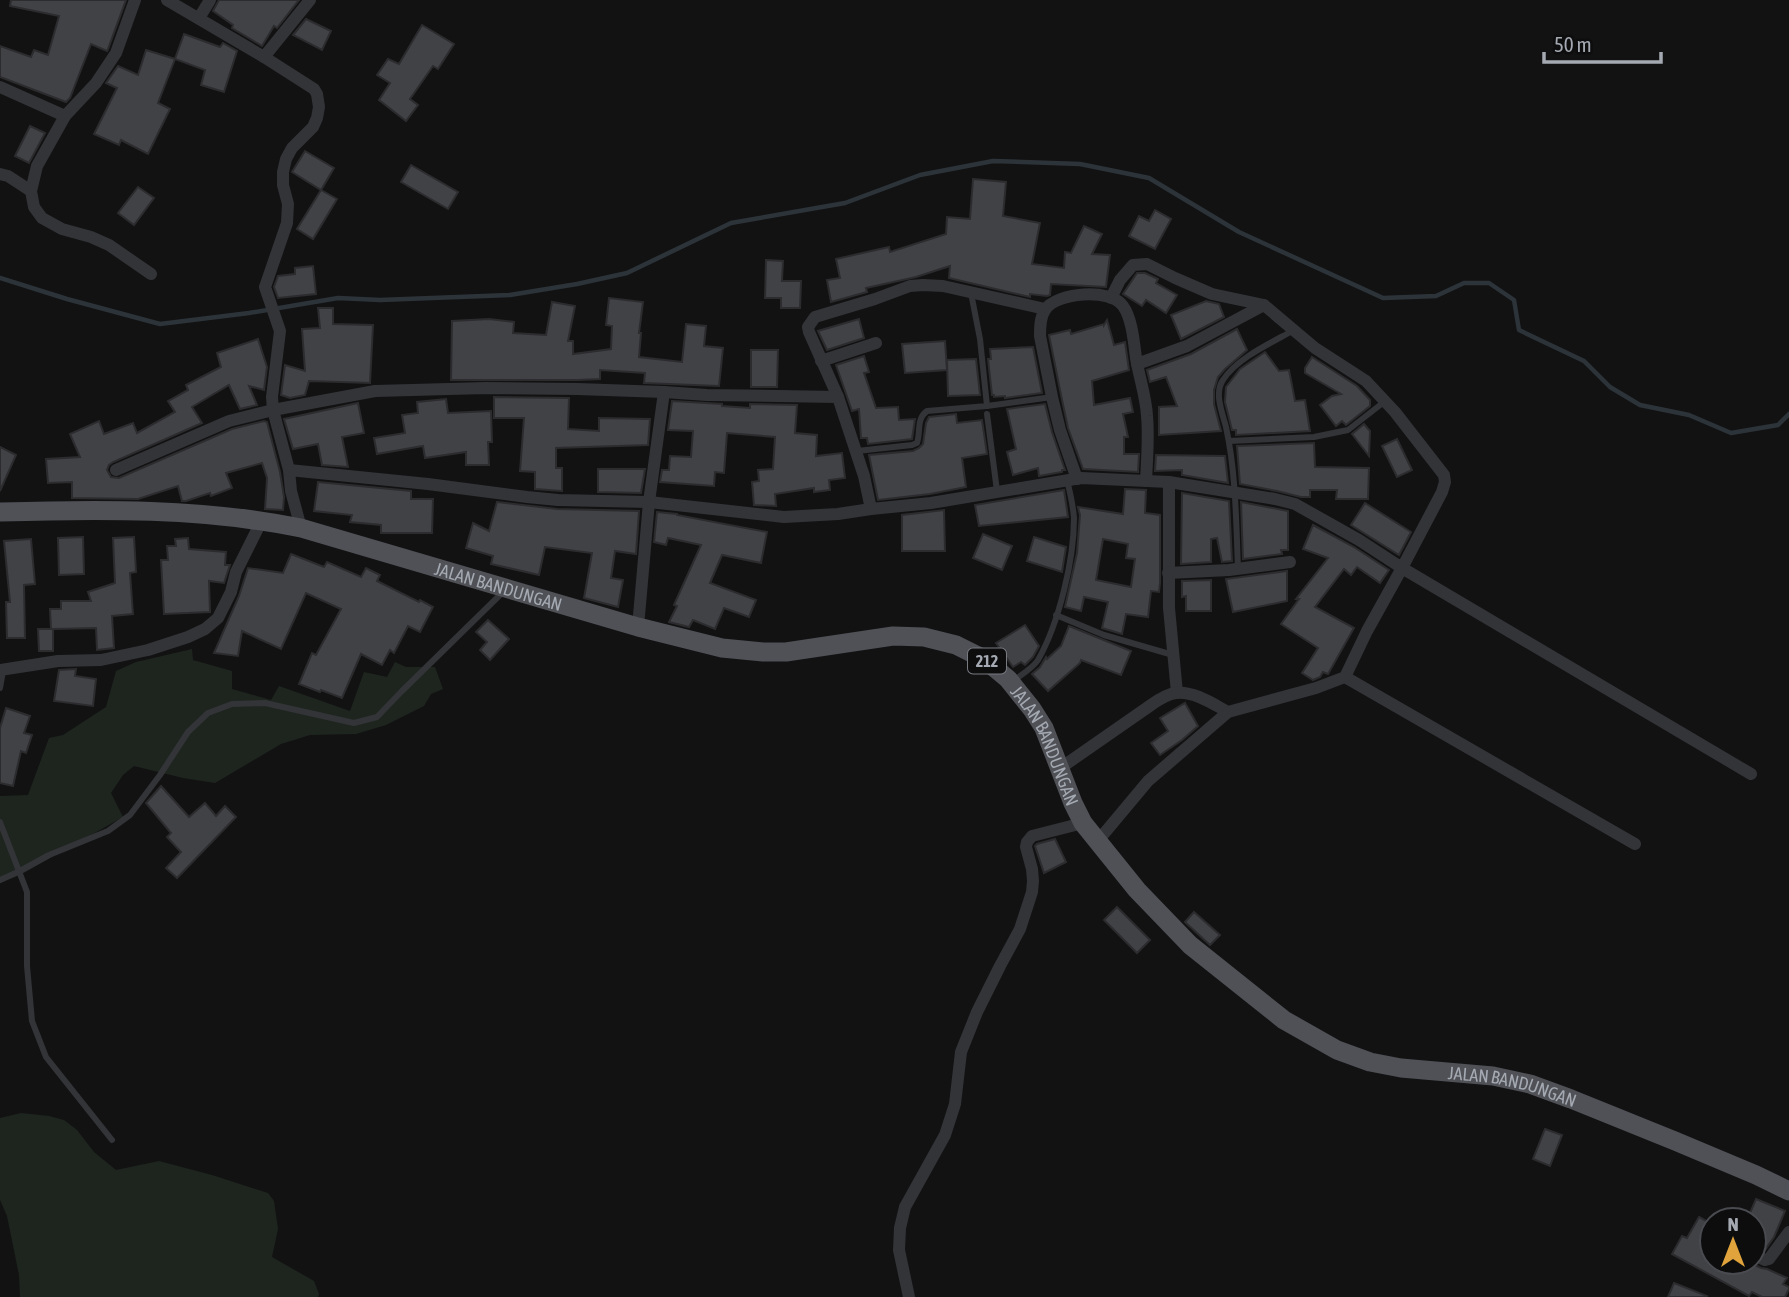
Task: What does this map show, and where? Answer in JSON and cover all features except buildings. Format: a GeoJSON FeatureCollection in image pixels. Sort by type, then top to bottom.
{"type":"FeatureCollection","features":[{"type":"Feature","properties":{"kind":"main road","name":"JALAN BANDUNGAN"},"geometry":{"type":"LineString","coordinates":[[0,512],[78,510],[262,520],[301,528],[722,648],[786,652],[893,636],[924,637],[956,645],[984,659],[1011,683],[1032,709],[1044,728],[1083,823],[1137,890],[1190,945],[1284,1020],[1338,1050],[1383,1066],[1493,1076],[1530,1084],[1687,1146],[1789,1191]]}},
{"type":"Feature","properties":{"kind":"street"},"geometry":{"type":"LineString","coordinates":[[135,0],[116,54],[96,83],[65,116],[37,166],[31,191],[34,207],[43,219],[62,229],[109,245],[151,274]]}},
{"type":"Feature","properties":{"kind":"street"},"geometry":{"type":"LineString","coordinates":[[167,0],[264,57],[314,89],[317,94],[317,118],[313,127],[292,148],[283,172],[289,212],[265,287],[280,331],[272,397],[273,410],[301,528]]}},
{"type":"Feature","properties":{"kind":"street"},"geometry":{"type":"LineString","coordinates":[[199,18],[210,0]]}},
{"type":"Feature","properties":{"kind":"street"},"geometry":{"type":"LineString","coordinates":[[264,57],[310,0]]}},
{"type":"Feature","properties":{"kind":"street"},"geometry":{"type":"LineString","coordinates":[[0,88],[65,116]]}},
{"type":"Feature","properties":{"kind":"street"},"geometry":{"type":"LineString","coordinates":[[0,174],[31,191]]}},
{"type":"Feature","properties":{"kind":"street"},"geometry":{"type":"LineString","coordinates":[[1097,842],[1148,781],[1228,712],[1306,691],[1345,677],[1445,482],[1444,475],[1385,401],[1360,375],[1315,348],[1264,305],[1212,294],[1147,264],[1133,265],[1111,298]]}},
{"type":"Feature","properties":{"kind":"street"},"geometry":{"type":"LineString","coordinates":[[871,509],[864,476],[838,397],[808,327],[815,317],[910,286],[923,285],[943,286],[1045,309]]}},
{"type":"Feature","properties":{"kind":"street"},"geometry":{"type":"LineString","coordinates":[[1072,479],[1052,397],[1040,327],[1045,309],[1053,302],[1069,296],[1094,295],[1118,300],[1125,307],[1132,331],[1147,416],[1146,481]]}},
{"type":"Feature","properties":{"kind":"street"},"geometry":{"type":"LineString","coordinates":[[1137,364],[1187,346],[1264,305]]}},
{"type":"Feature","properties":{"kind":"street"},"geometry":{"type":"LineString","coordinates":[[821,361],[876,343]]}},
{"type":"Feature","properties":{"kind":"street"},"geometry":{"type":"LineString","coordinates":[[116,470],[217,425],[273,410],[375,390],[499,388],[838,397]]}},
{"type":"Feature","properties":{"kind":"street"},"geometry":{"type":"LineString","coordinates":[[638,626],[649,502],[664,392]]}},
{"type":"Feature","properties":{"kind":"street"},"geometry":{"type":"LineString","coordinates":[[289,470],[558,500],[649,502],[784,517],[838,514],[931,503],[1072,479],[1169,482],[1275,499],[1295,504],[1359,540],[1751,774]]}},
{"type":"Feature","properties":{"kind":"street"},"geometry":{"type":"LineString","coordinates":[[1169,482],[1169,608],[1177,693]]}},
{"type":"Feature","properties":{"kind":"street"},"geometry":{"type":"LineString","coordinates":[[2,669],[58,661],[102,660],[148,650],[205,629],[218,618],[231,592],[236,572],[262,520]]}},
{"type":"Feature","properties":{"kind":"street"},"geometry":{"type":"LineString","coordinates":[[1168,573],[1238,569],[1290,562]]}},
{"type":"Feature","properties":{"kind":"street"},"geometry":{"type":"LineString","coordinates":[[1345,677],[1634,844]]}},
{"type":"Feature","properties":{"kind":"street"},"geometry":{"type":"LineString","coordinates":[[1059,769],[1165,696],[1177,693],[1197,696],[1228,712]]}},
{"type":"Feature","properties":{"kind":"street"},"geometry":{"type":"LineString","coordinates":[[909,1297],[899,1250],[905,1207],[945,1135],[956,1104],[961,1052],[977,1012],[1020,929],[1033,881],[1027,842],[1032,835],[1083,823]]}},
{"type":"Feature","properties":{"kind":"street"},"geometry":{"type":"LineString","coordinates":[[1768,1259],[1789,1232]]}},
{"type":"Feature","properties":{"kind":"lane"},"geometry":{"type":"LineString","coordinates":[[971,293],[980,339],[997,491]]}},
{"type":"Feature","properties":{"kind":"lane"},"geometry":{"type":"LineString","coordinates":[[1238,569],[1235,493],[1229,441],[1218,393],[1221,381],[1232,369],[1253,353],[1294,330]]}},
{"type":"Feature","properties":{"kind":"lane"},"geometry":{"type":"LineString","coordinates":[[856,451],[917,443],[920,436],[919,422],[927,411],[987,410],[1052,397]]}},
{"type":"Feature","properties":{"kind":"lane"},"geometry":{"type":"LineString","coordinates":[[1229,441],[1314,437],[1348,430],[1385,401]]}},
{"type":"Feature","properties":{"kind":"lane"},"geometry":{"type":"LineString","coordinates":[[1011,683],[1036,662],[1056,615],[1072,551],[1072,479]]}},
{"type":"Feature","properties":{"kind":"lane"},"geometry":{"type":"LineString","coordinates":[[0,880],[49,855],[108,831],[130,815],[188,733],[208,713],[232,704],[265,703],[354,723],[377,717],[507,588]]}},
{"type":"Feature","properties":{"kind":"lane"},"geometry":{"type":"LineString","coordinates":[[1056,615],[1104,635],[1173,655]]}},
{"type":"Feature","properties":{"kind":"lane"},"geometry":{"type":"LineString","coordinates":[[0,688],[2,669]]}},
{"type":"Feature","properties":{"kind":"lane"},"geometry":{"type":"LineString","coordinates":[[0,822],[27,892],[27,966],[32,1021],[46,1057],[112,1140]]}},
{"type":"Feature","properties":{"kind":"shaded area"},"geometry":{"type":"Polygon","coordinates":[[[192,649],[193,660],[232,671],[232,689],[271,700],[279,686],[350,711],[364,672],[387,677],[395,662],[406,667],[435,667],[443,689],[431,694],[424,706],[386,725],[356,734],[310,735],[281,744],[215,783],[134,766],[123,775],[111,793],[123,817],[20,875],[0,883],[0,796],[28,795],[49,738],[63,735],[106,707],[116,671],[136,662],[192,649]]]}},
{"type":"Feature","properties":{"kind":"shaded area"},"geometry":{"type":"Polygon","coordinates":[[[21,1113],[64,1120],[77,1130],[94,1152],[116,1170],[159,1161],[268,1193],[274,1201],[278,1229],[272,1257],[314,1281],[318,1297],[20,1297],[19,1275],[7,1216],[0,1200],[0,1118],[21,1113]]]}},
{"type":"Feature","properties":{"kind":"waterway"},"geometry":{"type":"LineString","coordinates":[[0,278],[160,324],[338,298],[380,300],[510,295],[627,273],[731,223],[845,203],[920,175],[993,161],[1080,164],[1149,178],[1239,232],[1383,298],[1436,296],[1464,283],[1489,283],[1514,300],[1519,330],[1584,361],[1610,387],[1640,405],[1689,415],[1731,433],[1778,425],[1789,414]]}}]}
